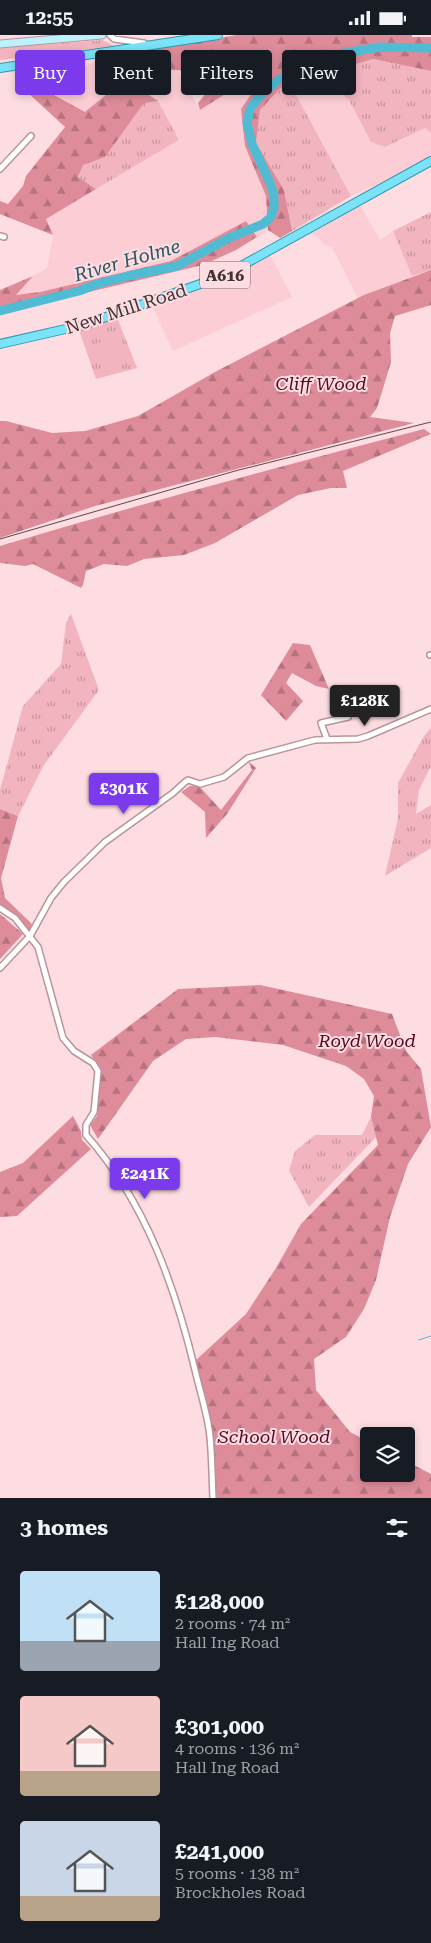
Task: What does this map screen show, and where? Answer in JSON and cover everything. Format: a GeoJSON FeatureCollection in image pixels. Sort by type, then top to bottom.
{"type":"FeatureCollection","features":[{"type":"Feature","properties":{"kind":"main road"},"geometry":{"type":"LineString","coordinates":[[0,67],[218,35]]}},
{"type":"Feature","properties":{"kind":"main road","name":"New Mill Road"},"geometry":{"type":"LineString","coordinates":[[0,344],[83,325],[223,276],[431,161]]}},
{"type":"Feature","properties":{"kind":"street"},"geometry":{"type":"LineString","coordinates":[[0,44],[102,35]]}},
{"type":"Feature","properties":{"kind":"street"},"geometry":{"type":"LineString","coordinates":[[110,35],[114,39],[144,43],[148,46]]}},
{"type":"Feature","properties":{"kind":"street"},"geometry":{"type":"LineString","coordinates":[[0,169],[31,136]]}},
{"type":"Feature","properties":{"kind":"street"},"geometry":{"type":"LineString","coordinates":[[0,968],[30,937],[51,898],[64,882],[105,842],[173,793],[185,781],[188,780],[200,784],[224,777],[248,758],[315,740],[358,739],[431,709]]}},
{"type":"Feature","properties":{"kind":"street"},"geometry":{"type":"LineString","coordinates":[[327,739],[320,723],[348,717]]}},
{"type":"Feature","properties":{"kind":"street"},"geometry":{"type":"LineString","coordinates":[[0,908],[15,918],[38,947],[50,988],[60,1034],[74,1051],[94,1063],[98,1073],[94,1112],[86,1125],[86,1135],[103,1155],[132,1197],[144,1220],[184,1324],[210,1436],[213,1498]]}},
{"type":"Feature","properties":{"kind":"shaded area"},"geometry":{"type":"Polygon","coordinates":[[[95,62],[95,95],[106,95],[85,113],[53,95],[85,95],[85,67],[95,62]]]}},
{"type":"Feature","properties":{"kind":"shaded area"},"geometry":{"type":"Polygon","coordinates":[[[171,70],[178,70],[181,75],[181,95],[192,95],[200,110],[224,95],[252,95],[245,146],[266,196],[268,230],[257,237],[246,221],[171,261],[40,292],[15,296],[33,276],[47,268],[53,235],[46,219],[179,140],[147,95],[171,95],[171,70]]]}},
{"type":"Feature","properties":{"kind":"shaded area"},"geometry":{"type":"Polygon","coordinates":[[[296,95],[343,95],[349,100],[371,142],[385,147],[425,128],[431,133],[431,160],[351,196],[296,95]]]}},
{"type":"Feature","properties":{"kind":"shaded area"},"geometry":{"type":"Polygon","coordinates":[[[360,206],[380,240],[393,231],[412,276],[358,299],[332,247],[325,245],[316,235],[310,234],[360,206]]]}},
{"type":"Feature","properties":{"kind":"shaded area"},"geometry":{"type":"Polygon","coordinates":[[[270,255],[292,297],[173,351],[152,306],[219,283],[270,255]]]}},
{"type":"Feature","properties":{"kind":"green space"},"geometry":{"type":"Polygon","coordinates":[[[237,35],[412,35],[412,37],[431,37],[431,71],[373,59],[356,64],[356,50],[282,50],[282,86],[260,110],[256,143],[284,190],[292,231],[280,238],[268,230],[266,196],[245,146],[241,109],[251,95],[272,95],[272,50],[181,50],[181,71],[171,70],[171,50],[147,50],[237,35]]]}},
{"type":"Feature","properties":{"kind":"green space"},"geometry":{"type":"Polygon","coordinates":[[[102,40],[117,47],[85,51],[15,50],[15,58],[0,60],[0,48],[102,40]]]}},
{"type":"Feature","properties":{"kind":"green space"},"geometry":{"type":"Polygon","coordinates":[[[373,59],[431,71],[431,133],[425,128],[385,147],[371,142],[349,100],[343,95],[356,95],[356,64],[373,59]]]}},
{"type":"Feature","properties":{"kind":"green space"},"geometry":{"type":"Polygon","coordinates":[[[282,86],[282,95],[296,95],[351,196],[292,231],[284,190],[256,143],[260,110],[282,86]]]}},
{"type":"Feature","properties":{"kind":"green space"},"geometry":{"type":"Polygon","coordinates":[[[30,95],[54,95],[85,112],[106,95],[149,95],[158,101],[144,103],[105,157],[83,165],[78,177],[96,189],[46,219],[53,235],[0,214],[0,201],[8,204],[23,186],[26,176],[65,127],[30,95]]]}},
{"type":"Feature","properties":{"kind":"green space"},"geometry":{"type":"Polygon","coordinates":[[[205,95],[224,95],[200,110],[198,103],[205,95]]]}},
{"type":"Feature","properties":{"kind":"green space"},"geometry":{"type":"Polygon","coordinates":[[[158,101],[179,140],[96,189],[78,177],[83,164],[105,157],[144,102],[158,101]]]}},
{"type":"Feature","properties":{"kind":"green space"},"geometry":{"type":"Polygon","coordinates":[[[431,212],[431,270],[412,276],[393,231],[431,212]]]}},
{"type":"Feature","properties":{"kind":"green space"},"geometry":{"type":"Polygon","coordinates":[[[246,221],[257,237],[236,250],[203,265],[0,313],[0,290],[33,276],[16,295],[40,292],[171,261],[246,221]]]}},
{"type":"Feature","properties":{"kind":"green space","name":"Cliff Wood"},"geometry":{"type":"Polygon","coordinates":[[[431,270],[431,305],[395,316],[390,333],[391,362],[377,408],[370,417],[414,423],[95,506],[0,538],[0,421],[52,433],[85,431],[138,416],[215,372],[364,295],[431,270]]]}},
{"type":"Feature","properties":{"kind":"green space"},"geometry":{"type":"Polygon","coordinates":[[[117,317],[137,368],[96,379],[79,330],[117,317]]]}},
{"type":"Feature","properties":{"kind":"green space"},"geometry":{"type":"Polygon","coordinates":[[[119,334],[130,360],[104,371],[93,345],[119,334]]]}},
{"type":"Feature","properties":{"kind":"green space"},"geometry":{"type":"Polygon","coordinates":[[[424,429],[431,434],[343,471],[347,488],[331,488],[298,495],[215,543],[184,555],[144,559],[127,566],[104,564],[86,571],[81,588],[33,564],[25,566],[0,563],[0,546],[105,515],[424,429]]]}},
{"type":"Feature","properties":{"kind":"green space"},"geometry":{"type":"Polygon","coordinates":[[[71,614],[99,690],[44,765],[18,816],[0,809],[0,790],[23,706],[61,664],[66,623],[71,614]]]}},
{"type":"Feature","properties":{"kind":"green space"},"geometry":{"type":"Polygon","coordinates":[[[293,643],[310,645],[329,689],[316,686],[292,673],[286,683],[303,701],[286,721],[261,695],[293,643]]]}},
{"type":"Feature","properties":{"kind":"green space"},"geometry":{"type":"Polygon","coordinates":[[[431,728],[431,766],[419,790],[416,814],[431,805],[431,848],[385,876],[398,818],[398,783],[424,736],[431,728]]]}},
{"type":"Feature","properties":{"kind":"green space"},"geometry":{"type":"Polygon","coordinates":[[[248,761],[256,768],[227,814],[206,838],[205,812],[181,792],[190,786],[199,786],[221,810],[252,770],[248,761]]]}},
{"type":"Feature","properties":{"kind":"green space"},"geometry":{"type":"Polygon","coordinates":[[[0,809],[18,816],[1,878],[5,898],[32,924],[29,931],[19,919],[0,905],[0,809]]]}},
{"type":"Feature","properties":{"kind":"green space"},"geometry":{"type":"Polygon","coordinates":[[[0,914],[23,934],[0,959],[0,914]]]}},
{"type":"Feature","properties":{"kind":"green space","name":"School Wood"},"geometry":{"type":"Polygon","coordinates":[[[260,985],[392,1014],[406,1051],[421,1069],[431,1127],[408,1164],[390,1217],[376,1280],[364,1309],[346,1337],[314,1359],[316,1390],[350,1432],[360,1437],[360,1482],[415,1482],[415,1466],[431,1474],[431,1498],[216,1498],[212,1431],[196,1360],[246,1314],[276,1268],[301,1224],[378,1145],[371,1117],[374,1096],[364,1079],[346,1066],[283,1045],[215,1037],[186,1039],[153,1061],[98,1139],[90,1125],[97,1116],[101,1074],[91,1055],[178,989],[260,985]]]}},
{"type":"Feature","properties":{"kind":"green space"},"geometry":{"type":"Polygon","coordinates":[[[73,1116],[81,1131],[82,1140],[91,1149],[17,1216],[0,1217],[0,1172],[23,1163],[73,1116]]]}},
{"type":"Feature","properties":{"kind":"green space"},"geometry":{"type":"Polygon","coordinates":[[[371,1117],[376,1137],[309,1207],[289,1171],[295,1151],[315,1135],[362,1135],[371,1117]]]}},
{"type":"Feature","properties":{"kind":"waterway","name":"River Holme"},"geometry":{"type":"LineString","coordinates":[[0,311],[79,291],[128,276],[177,266],[229,238],[263,224],[270,218],[274,209],[274,197],[271,185],[252,144],[247,123],[250,109],[260,96],[278,80],[344,53],[380,47],[431,48]]}},
{"type":"Feature","properties":{"kind":"waterway"},"geometry":{"type":"LineString","coordinates":[[419,1340],[431,1336]]}},
{"type":"Feature","properties":{"kind":"railway"},"geometry":{"type":"LineString","coordinates":[[0,539],[235,471],[431,422]]}},
{"type":"Feature","properties":{"kind":"park label","name":"Royd Wood"},"geometry":{"type":"Point","coordinates":[367,1041]}}]}
